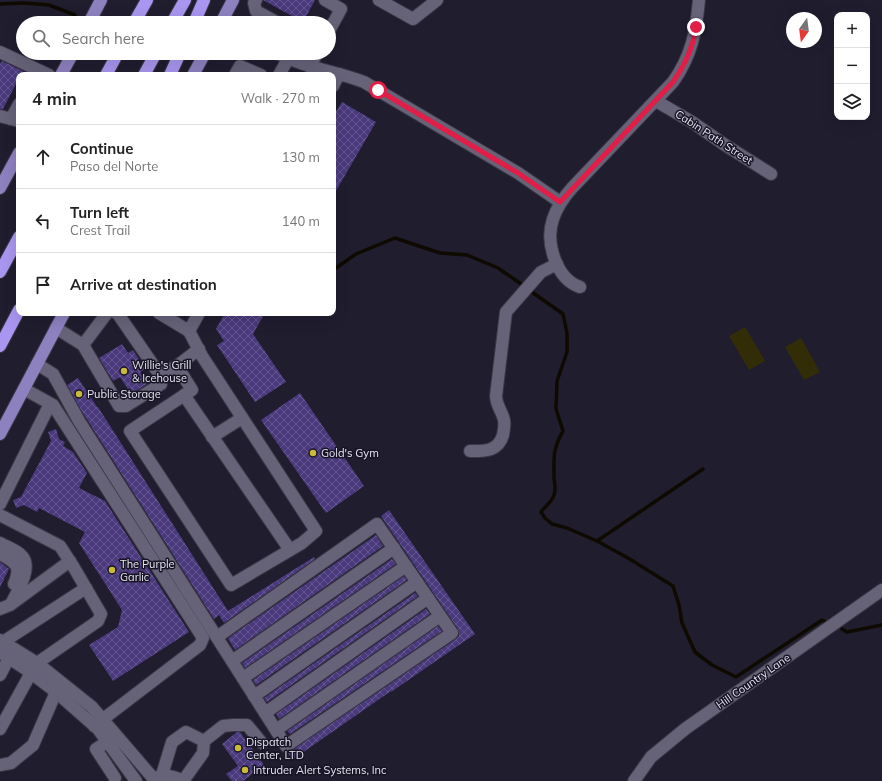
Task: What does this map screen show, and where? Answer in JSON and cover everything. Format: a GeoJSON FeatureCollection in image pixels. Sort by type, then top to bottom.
{"type":"FeatureCollection","features":[{"type":"Feature","properties":{"kind":"highway"},"geometry":{"type":"LineString","coordinates":[[138,16],[146,0]]}},
{"type":"Feature","properties":{"kind":"highway"},"geometry":{"type":"LineString","coordinates":[[176,16],[185,0]]}},
{"type":"Feature","properties":{"kind":"highway"},"geometry":{"type":"LineString","coordinates":[[197,16],[204,0]]}},
{"type":"Feature","properties":{"kind":"highway"},"geometry":{"type":"LineString","coordinates":[[108,72],[114,60]]}},
{"type":"Feature","properties":{"kind":"highway"},"geometry":{"type":"LineString","coordinates":[[146,72],[152,60]]}},
{"type":"Feature","properties":{"kind":"highway"},"geometry":{"type":"LineString","coordinates":[[171,72],[177,60]]}},
{"type":"Feature","properties":{"kind":"highway"},"geometry":{"type":"LineString","coordinates":[[0,272],[16,243]]}},
{"type":"Feature","properties":{"kind":"highway"},"geometry":{"type":"LineString","coordinates":[[0,346],[16,316]]}},
{"type":"Feature","properties":{"kind":"main road"},"geometry":{"type":"LineString","coordinates":[[93,16],[101,0]]}},
{"type":"Feature","properties":{"kind":"main road"},"geometry":{"type":"LineString","coordinates":[[226,16],[233,0]]}},
{"type":"Feature","properties":{"kind":"main road"},"geometry":{"type":"LineString","coordinates":[[63,72],[69,60]]}},
{"type":"Feature","properties":{"kind":"main road"},"geometry":{"type":"LineString","coordinates":[[194,72],[200,60]]}},
{"type":"Feature","properties":{"kind":"main road"},"geometry":{"type":"LineString","coordinates":[[0,188],[16,158]]}},
{"type":"Feature","properties":{"kind":"main road"},"geometry":{"type":"LineString","coordinates":[[0,434],[62,316]]}},
{"type":"Feature","properties":{"kind":"street"},"geometry":{"type":"LineString","coordinates":[[256,0],[254,3],[256,11],[261,16]]}},
{"type":"Feature","properties":{"kind":"street"},"geometry":{"type":"LineString","coordinates":[[325,0],[341,9],[336,18]]}},
{"type":"Feature","properties":{"kind":"street"},"geometry":{"type":"LineString","coordinates":[[379,0],[413,19],[437,0]]}},
{"type":"Feature","properties":{"kind":"street"},"geometry":{"type":"LineString","coordinates":[[580,287],[568,281],[557,264],[551,243],[550,232],[552,221],[560,202],[673,82],[686,62],[694,39],[699,0]]}},
{"type":"Feature","properties":{"kind":"street"},"geometry":{"type":"LineString","coordinates":[[0,52],[36,72]]}},
{"type":"Feature","properties":{"kind":"street"},"geometry":{"type":"LineString","coordinates":[[281,72],[287,60]]}},
{"type":"Feature","properties":{"kind":"street"},"geometry":{"type":"LineString","coordinates":[[291,60],[331,72]]}},
{"type":"Feature","properties":{"kind":"street"},"geometry":{"type":"LineString","coordinates":[[310,67],[314,60]]}},
{"type":"Feature","properties":{"kind":"street"},"geometry":{"type":"LineString","coordinates":[[237,72],[240,66],[254,72]]}},
{"type":"Feature","properties":{"kind":"street"},"geometry":{"type":"LineString","coordinates":[[336,73],[350,77],[378,90],[518,173],[560,202]]}},
{"type":"Feature","properties":{"kind":"street"},"geometry":{"type":"LineString","coordinates":[[336,80],[339,74]]}},
{"type":"Feature","properties":{"kind":"street","name":"Cabin Path Street"},"geometry":{"type":"LineString","coordinates":[[656,101],[692,122],[771,174]]}},
{"type":"Feature","properties":{"kind":"street"},"geometry":{"type":"LineString","coordinates":[[10,119],[16,109]]}},
{"type":"Feature","properties":{"kind":"street"},"geometry":{"type":"LineString","coordinates":[[470,451],[485,451],[493,449],[498,445],[504,433],[504,421],[496,396],[505,316],[509,308],[541,272],[557,264]]}},
{"type":"Feature","properties":{"kind":"street"},"geometry":{"type":"LineString","coordinates":[[83,345],[105,316]]}},
{"type":"Feature","properties":{"kind":"street"},"geometry":{"type":"LineString","coordinates":[[119,316],[160,379]]}},
{"type":"Feature","properties":{"kind":"street"},"geometry":{"type":"LineString","coordinates":[[164,316],[189,331],[242,418],[316,531],[302,543],[231,585],[130,431],[192,390],[177,366]]}},
{"type":"Feature","properties":{"kind":"street"},"geometry":{"type":"LineString","coordinates":[[189,331],[197,316]]}},
{"type":"Feature","properties":{"kind":"street"},"geometry":{"type":"LineString","coordinates":[[56,328],[83,345],[119,406],[126,406],[199,349]]}},
{"type":"Feature","properties":{"kind":"street"},"geometry":{"type":"LineString","coordinates":[[37,364],[53,374],[79,421],[216,637],[286,746],[452,632],[377,524],[216,637]]}},
{"type":"Feature","properties":{"kind":"street"},"geometry":{"type":"LineString","coordinates":[[24,389],[50,404],[57,412],[203,638],[200,645],[98,723]]}},
{"type":"Feature","properties":{"kind":"street"},"geometry":{"type":"LineString","coordinates":[[184,395],[290,550]]}},
{"type":"Feature","properties":{"kind":"street"},"geometry":{"type":"LineString","coordinates":[[0,504],[50,404]]}},
{"type":"Feature","properties":{"kind":"street"},"geometry":{"type":"LineString","coordinates":[[212,437],[242,418]]}},
{"type":"Feature","properties":{"kind":"street"},"geometry":{"type":"LineString","coordinates":[[0,515],[60,546],[101,614],[98,620],[32,669],[0,729]]}},
{"type":"Feature","properties":{"kind":"street"},"geometry":{"type":"LineString","coordinates":[[232,661],[394,548]]}},
{"type":"Feature","properties":{"kind":"street"},"geometry":{"type":"LineString","coordinates":[[1,549],[18,552],[23,557],[26,564],[26,572],[4,608]]}},
{"type":"Feature","properties":{"kind":"street"},"geometry":{"type":"LineString","coordinates":[[1,549],[17,566],[18,572],[4,608]]}},
{"type":"Feature","properties":{"kind":"street"},"geometry":{"type":"LineString","coordinates":[[4,608],[70,561]]}},
{"type":"Feature","properties":{"kind":"street"},"geometry":{"type":"LineString","coordinates":[[243,678],[406,566]]}},
{"type":"Feature","properties":{"kind":"street"},"geometry":{"type":"LineString","coordinates":[[254,696],[417,582]]}},
{"type":"Feature","properties":{"kind":"street"},"geometry":{"type":"LineString","coordinates":[[0,675],[3,648],[86,588]]}},
{"type":"Feature","properties":{"kind":"street","name":"Hill Country Lane"},"geometry":{"type":"LineString","coordinates":[[634,781],[651,757],[685,729],[882,590]]}},
{"type":"Feature","properties":{"kind":"street"},"geometry":{"type":"LineString","coordinates":[[265,713],[428,598]]}},
{"type":"Feature","properties":{"kind":"street"},"geometry":{"type":"LineString","coordinates":[[276,730],[440,616]]}},
{"type":"Feature","properties":{"kind":"street"},"geometry":{"type":"LineString","coordinates":[[3,648],[32,669],[56,692],[98,723],[154,778]]}},
{"type":"Feature","properties":{"kind":"street"},"geometry":{"type":"LineString","coordinates":[[3,648],[32,669],[92,707],[98,723],[98,729],[136,781]]}},
{"type":"Feature","properties":{"kind":"street"},"geometry":{"type":"LineString","coordinates":[[0,765],[11,763],[33,745],[56,692]]}},
{"type":"Feature","properties":{"kind":"street"},"geometry":{"type":"LineString","coordinates":[[154,778],[171,776],[182,781],[203,753],[204,741],[223,726],[247,725],[262,743]]}},
{"type":"Feature","properties":{"kind":"street"},"geometry":{"type":"LineString","coordinates":[[154,778],[172,742],[186,732],[204,741]]}},
{"type":"Feature","properties":{"kind":"street"},"geometry":{"type":"LineString","coordinates":[[107,742],[96,749],[115,778]]}},
{"type":"Feature","properties":{"kind":"shaded area"},"geometry":{"type":"Polygon","coordinates":[[[745,327],[765,361],[749,370],[729,336],[745,327]]]}},
{"type":"Feature","properties":{"kind":"shaded area"},"geometry":{"type":"Polygon","coordinates":[[[801,338],[820,372],[804,380],[785,347],[801,338]]]}},
{"type":"Feature","properties":{"kind":"building"},"geometry":{"type":"Polygon","coordinates":[[[263,0],[315,0],[306,16],[292,16],[263,0]]]}},
{"type":"Feature","properties":{"kind":"building"},"geometry":{"type":"Polygon","coordinates":[[[2,61],[23,71],[16,72],[16,84],[3,109],[0,109],[0,64],[2,61]]]}},
{"type":"Feature","properties":{"kind":"building"},"geometry":{"type":"Polygon","coordinates":[[[342,102],[376,122],[336,191],[336,111],[342,102]]]}},
{"type":"Feature","properties":{"kind":"building"},"geometry":{"type":"Polygon","coordinates":[[[223,316],[263,316],[253,334],[286,382],[255,402],[217,345],[224,341],[216,329],[223,316]]]}},
{"type":"Feature","properties":{"kind":"building","name":"Willie's Grill & Icehouse"},"geometry":{"type":"Polygon","coordinates":[[[122,344],[128,353],[133,350],[145,369],[140,372],[147,384],[131,394],[120,377],[113,381],[99,358],[122,344]]]}},
{"type":"Feature","properties":{"kind":"building"},"geometry":{"type":"Polygon","coordinates":[[[78,378],[228,611],[314,557],[315,559],[224,623],[219,615],[214,619],[81,410],[67,385],[78,378]]]}},
{"type":"Feature","properties":{"kind":"building","name":"Gold's Gym"},"geometry":{"type":"Polygon","coordinates":[[[300,393],[364,486],[326,513],[261,420],[300,393]]]}},
{"type":"Feature","properties":{"kind":"building"},"geometry":{"type":"Polygon","coordinates":[[[56,429],[59,439],[65,442],[63,446],[73,452],[87,473],[79,488],[105,501],[189,632],[113,681],[89,645],[118,627],[122,610],[79,543],[85,532],[39,508],[37,512],[24,505],[16,508],[13,500],[21,497],[51,441],[48,432],[56,429]]]}},
{"type":"Feature","properties":{"kind":"building"},"geometry":{"type":"Polygon","coordinates":[[[389,510],[475,634],[292,760],[288,753],[459,636],[458,629],[381,516],[389,510]]]}},
{"type":"Feature","properties":{"kind":"building"},"geometry":{"type":"Polygon","coordinates":[[[376,535],[383,546],[235,650],[228,639],[231,636],[376,535]]]}},
{"type":"Feature","properties":{"kind":"building"},"geometry":{"type":"Polygon","coordinates":[[[392,559],[396,564],[245,668],[242,663],[392,559]]]}},
{"type":"Feature","properties":{"kind":"building"},"geometry":{"type":"Polygon","coordinates":[[[0,562],[9,569],[0,587],[0,562]]]}},
{"type":"Feature","properties":{"kind":"building"},"geometry":{"type":"Polygon","coordinates":[[[404,576],[407,580],[256,685],[253,680],[404,576]]]}},
{"type":"Feature","properties":{"kind":"building"},"geometry":{"type":"Polygon","coordinates":[[[415,593],[418,596],[267,702],[264,698],[415,593]]]}},
{"type":"Feature","properties":{"kind":"building"},"geometry":{"type":"Polygon","coordinates":[[[426,609],[430,614],[279,719],[276,714],[426,609]]]}},
{"type":"Feature","properties":{"kind":"building"},"geometry":{"type":"Polygon","coordinates":[[[438,626],[442,631],[290,734],[287,731],[438,626]]]}},
{"type":"Feature","properties":{"kind":"building"},"geometry":{"type":"Polygon","coordinates":[[[237,732],[240,732],[264,765],[243,781],[232,781],[226,774],[238,766],[222,744],[237,732]]]}},
{"type":"Feature","properties":{"kind":"waterway"},"geometry":{"type":"LineString","coordinates":[[0,4],[24,3],[49,5],[75,15]]}},
{"type":"Feature","properties":{"kind":"waterway"},"geometry":{"type":"LineString","coordinates":[[336,268],[356,254],[395,238],[440,253],[467,255],[498,268],[524,286]]}},
{"type":"Feature","properties":{"kind":"waterway"},"geometry":{"type":"LineString","coordinates":[[529,290],[563,314],[567,333],[567,352],[557,381],[556,409],[563,431],[559,438],[554,455],[555,493],[552,500],[541,512],[545,518],[552,524],[567,528],[597,541],[673,586],[679,605],[682,623],[695,652],[712,665],[736,677],[822,620],[824,621]]}},
{"type":"Feature","properties":{"kind":"waterway"},"geometry":{"type":"LineString","coordinates":[[597,541],[703,469]]}},
{"type":"Feature","properties":{"kind":"waterway"},"geometry":{"type":"LineString","coordinates":[[842,629],[847,632],[882,625]]}},
{"type":"Feature","properties":{"kind":"place","name":"Willie's Grill & Icehouse"},"geometry":{"type":"Point","coordinates":[124,371]}},
{"type":"Feature","properties":{"kind":"place","name":"Public Storage"},"geometry":{"type":"Point","coordinates":[79,394]}},
{"type":"Feature","properties":{"kind":"place","name":"Gold's Gym"},"geometry":{"type":"Point","coordinates":[313,453]}},
{"type":"Feature","properties":{"kind":"place","name":"The Purple Garlic"},"geometry":{"type":"Point","coordinates":[112,570]}},
{"type":"Feature","properties":{"kind":"place","name":"Dispatch Center, LTD"},"geometry":{"type":"Point","coordinates":[238,748]}},
{"type":"Feature","properties":{"kind":"place","name":"Intruder Alert Systems, Inc"},"geometry":{"type":"Point","coordinates":[245,770]}},
{"type":"Feature","properties":{"kind":"route"},"geometry":{"type":"LineString","coordinates":[[378,90],[518,173],[560,202],[673,82],[686,62],[691,50],[696,27]]}}]}
